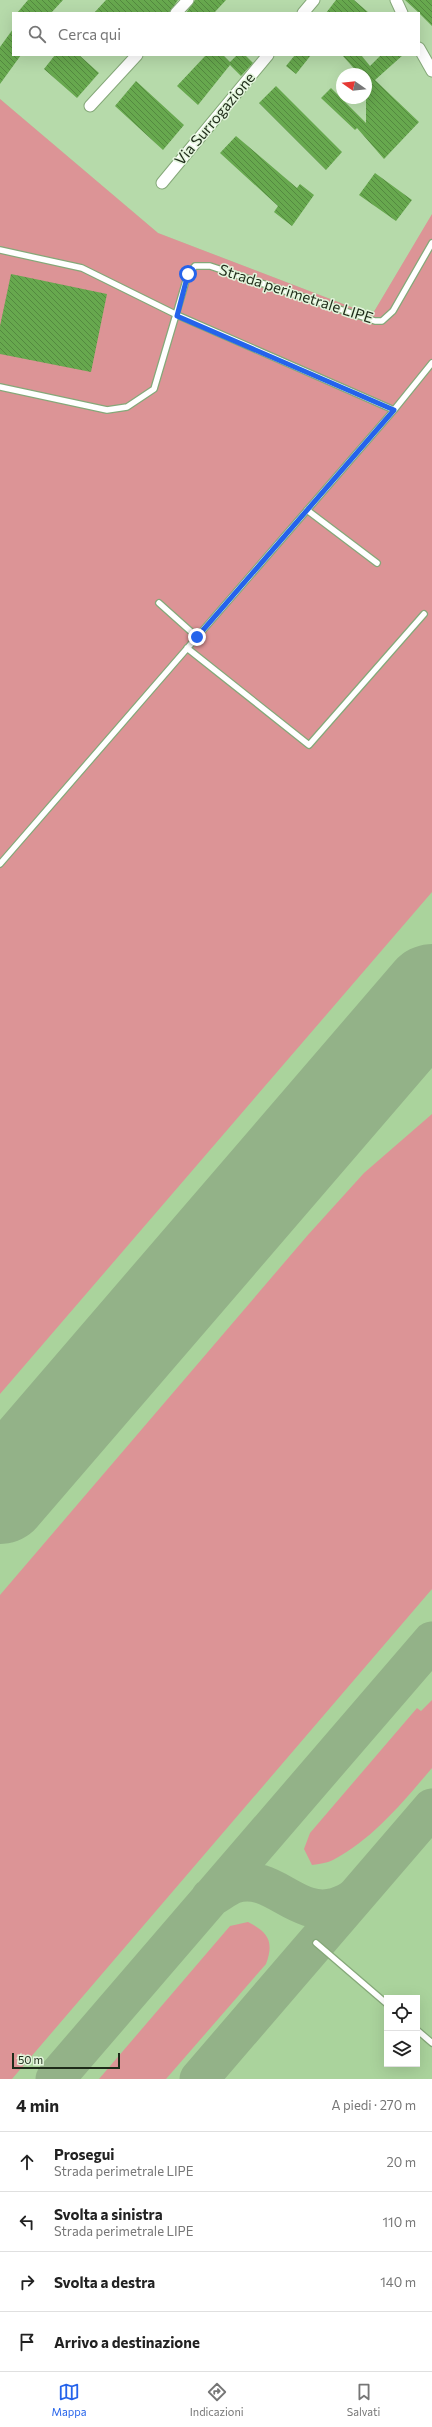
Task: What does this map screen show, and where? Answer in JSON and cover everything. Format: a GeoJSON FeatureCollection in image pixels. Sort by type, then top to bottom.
{"type":"FeatureCollection","features":[{"type":"Feature","properties":{"kind":"street"},"geometry":{"type":"LineString","coordinates":[[177,12],[188,0]]}},
{"type":"Feature","properties":{"kind":"street"},"geometry":{"type":"LineString","coordinates":[[304,12],[314,0]]}},
{"type":"Feature","properties":{"kind":"street"},"geometry":{"type":"LineString","coordinates":[[396,0],[402,12]]}},
{"type":"Feature","properties":{"kind":"street"},"geometry":{"type":"LineString","coordinates":[[420,50],[432,71]]}},
{"type":"Feature","properties":{"kind":"street"},"geometry":{"type":"LineString","coordinates":[[90,106],[136,56]]}},
{"type":"Feature","properties":{"kind":"street","name":"Via Surrogazione"},"geometry":{"type":"LineString","coordinates":[[162,182],[267,56]]}},
{"type":"Feature","properties":{"kind":"lane","name":"Strada perimetrale LIPE"},"geometry":{"type":"LineString","coordinates":[[0,387],[107,410],[127,407],[154,389],[177,316],[188,274],[191,269],[201,264],[368,320],[382,320],[393,311],[432,243]]}},
{"type":"Feature","properties":{"kind":"lane"},"geometry":{"type":"LineString","coordinates":[[0,250],[82,268],[177,316],[394,410]]}},
{"type":"Feature","properties":{"kind":"lane"},"geometry":{"type":"LineString","coordinates":[[0,864],[394,410],[432,363]]}},
{"type":"Feature","properties":{"kind":"lane"},"geometry":{"type":"LineString","coordinates":[[307,510],[376,563]]}},
{"type":"Feature","properties":{"kind":"lane"},"geometry":{"type":"LineString","coordinates":[[159,603],[197,637]]}},
{"type":"Feature","properties":{"kind":"lane"},"geometry":{"type":"LineString","coordinates":[[187,648],[309,744],[424,614]]}},
{"type":"Feature","properties":{"kind":"lane"},"geometry":{"type":"LineString","coordinates":[[316,1943],[384,2001]]}},
{"type":"Feature","properties":{"kind":"lane"},"geometry":{"type":"LineString","coordinates":[[418,2031],[432,2043]]}},
{"type":"Feature","properties":{"kind":"shaded area"},"geometry":{"type":"Polygon","coordinates":[[[0,99],[158,233],[372,315],[432,215],[432,2079],[0,2079],[0,99]]]}},
{"type":"Feature","properties":{"kind":"shaded area"},"geometry":{"type":"Polygon","coordinates":[[[0,99],[158,233],[372,315],[432,214],[432,892],[0,1394],[0,99]]]}},
{"type":"Feature","properties":{"kind":"shaded area"},"geometry":{"type":"Polygon","coordinates":[[[432,1114],[432,1589],[12,2079],[0,2079],[0,1595],[307,1236],[364,1173],[432,1114]]]}},
{"type":"Feature","properties":{"kind":"shaded area"},"geometry":{"type":"Polygon","coordinates":[[[432,1700],[432,1768],[387,1819],[361,1842],[333,1860],[326,1863],[312,1865],[304,1849],[310,1833],[417,1708],[421,1711],[432,1700]]]}},
{"type":"Feature","properties":{"kind":"shaded area"},"geometry":{"type":"Polygon","coordinates":[[[248,1922],[261,1930],[268,1939],[270,1950],[266,1964],[166,2079],[99,2079],[230,1926],[248,1922]]]}},
{"type":"Feature","properties":{"kind":"building"},"geometry":{"type":"Polygon","coordinates":[[[28,0],[63,0],[52,12],[18,12],[28,0]]]}},
{"type":"Feature","properties":{"kind":"building"},"geometry":{"type":"Polygon","coordinates":[[[106,0],[178,0],[170,12],[95,12],[106,0]]]}},
{"type":"Feature","properties":{"kind":"building"},"geometry":{"type":"Polygon","coordinates":[[[195,0],[226,0],[215,12],[187,12],[195,0]]]}},
{"type":"Feature","properties":{"kind":"building"},"geometry":{"type":"Polygon","coordinates":[[[336,0],[354,0],[368,12],[327,12],[336,0]]]}},
{"type":"Feature","properties":{"kind":"building"},"geometry":{"type":"Polygon","coordinates":[[[405,0],[432,0],[432,26],[420,14],[420,12],[418,12],[405,0]]]}},
{"type":"Feature","properties":{"kind":"building"},"geometry":{"type":"Polygon","coordinates":[[[12,30],[12,56],[20,56],[0,84],[0,47],[12,30]]]}},
{"type":"Feature","properties":{"kind":"building"},"geometry":{"type":"Polygon","coordinates":[[[54,56],[80,56],[99,73],[77,98],[44,69],[54,56]]]}},
{"type":"Feature","properties":{"kind":"building"},"geometry":{"type":"Polygon","coordinates":[[[205,56],[224,56],[230,62],[236,56],[246,56],[253,63],[241,76],[230,65],[198,105],[177,86],[205,56]]]}},
{"type":"Feature","properties":{"kind":"building"},"geometry":{"type":"Polygon","coordinates":[[[294,56],[310,56],[296,74],[286,66],[294,56]]]}},
{"type":"Feature","properties":{"kind":"building"},"geometry":{"type":"Polygon","coordinates":[[[343,56],[362,56],[370,66],[380,56],[402,56],[375,80],[419,122],[384,159],[357,128],[355,130],[321,98],[331,88],[336,93],[336,104],[347,104],[366,123],[366,104],[372,104],[372,68],[354,68],[343,56]]]}},
{"type":"Feature","properties":{"kind":"building"},"geometry":{"type":"Polygon","coordinates":[[[136,81],[184,125],[163,150],[115,106],[136,81]]]}},
{"type":"Feature","properties":{"kind":"building"},"geometry":{"type":"Polygon","coordinates":[[[276,86],[342,152],[326,170],[259,103],[276,86]]]}},
{"type":"Feature","properties":{"kind":"building"},"geometry":{"type":"Polygon","coordinates":[[[236,136],[297,188],[300,184],[314,195],[292,226],[274,212],[278,206],[220,153],[236,136]]]}},
{"type":"Feature","properties":{"kind":"building"},"geometry":{"type":"Polygon","coordinates":[[[375,173],[412,200],[396,221],[359,195],[375,173]]]}},
{"type":"Feature","properties":{"kind":"building"},"geometry":{"type":"Polygon","coordinates":[[[11,274],[107,294],[91,372],[0,354],[0,326],[11,274]]]}},
{"type":"Feature","properties":{"kind":"taxiway"},"geometry":{"type":"LineString","coordinates":[[296,1151],[355,1098],[432,1039]]}},
{"type":"Feature","properties":{"kind":"taxiway"},"geometry":{"type":"LineString","coordinates":[[55,2079],[432,1641]]}},
{"type":"Feature","properties":{"kind":"taxiway"},"geometry":{"type":"LineString","coordinates":[[199,2079],[432,1808]]}},
{"type":"Feature","properties":{"kind":"taxiway"},"geometry":{"type":"LineString","coordinates":[[210,1898],[234,1884],[248,1882],[261,1884],[296,1902],[308,1907],[321,1909],[342,1905],[351,1901],[357,1895]]}},
{"type":"Feature","properties":{"kind":"runway"},"geometry":{"type":"LineString","coordinates":[[0,1495],[432,993]]}},
{"type":"Feature","properties":{"kind":"route"},"geometry":{"type":"LineString","coordinates":[[188,274],[177,316],[394,410],[197,637]]}}]}
